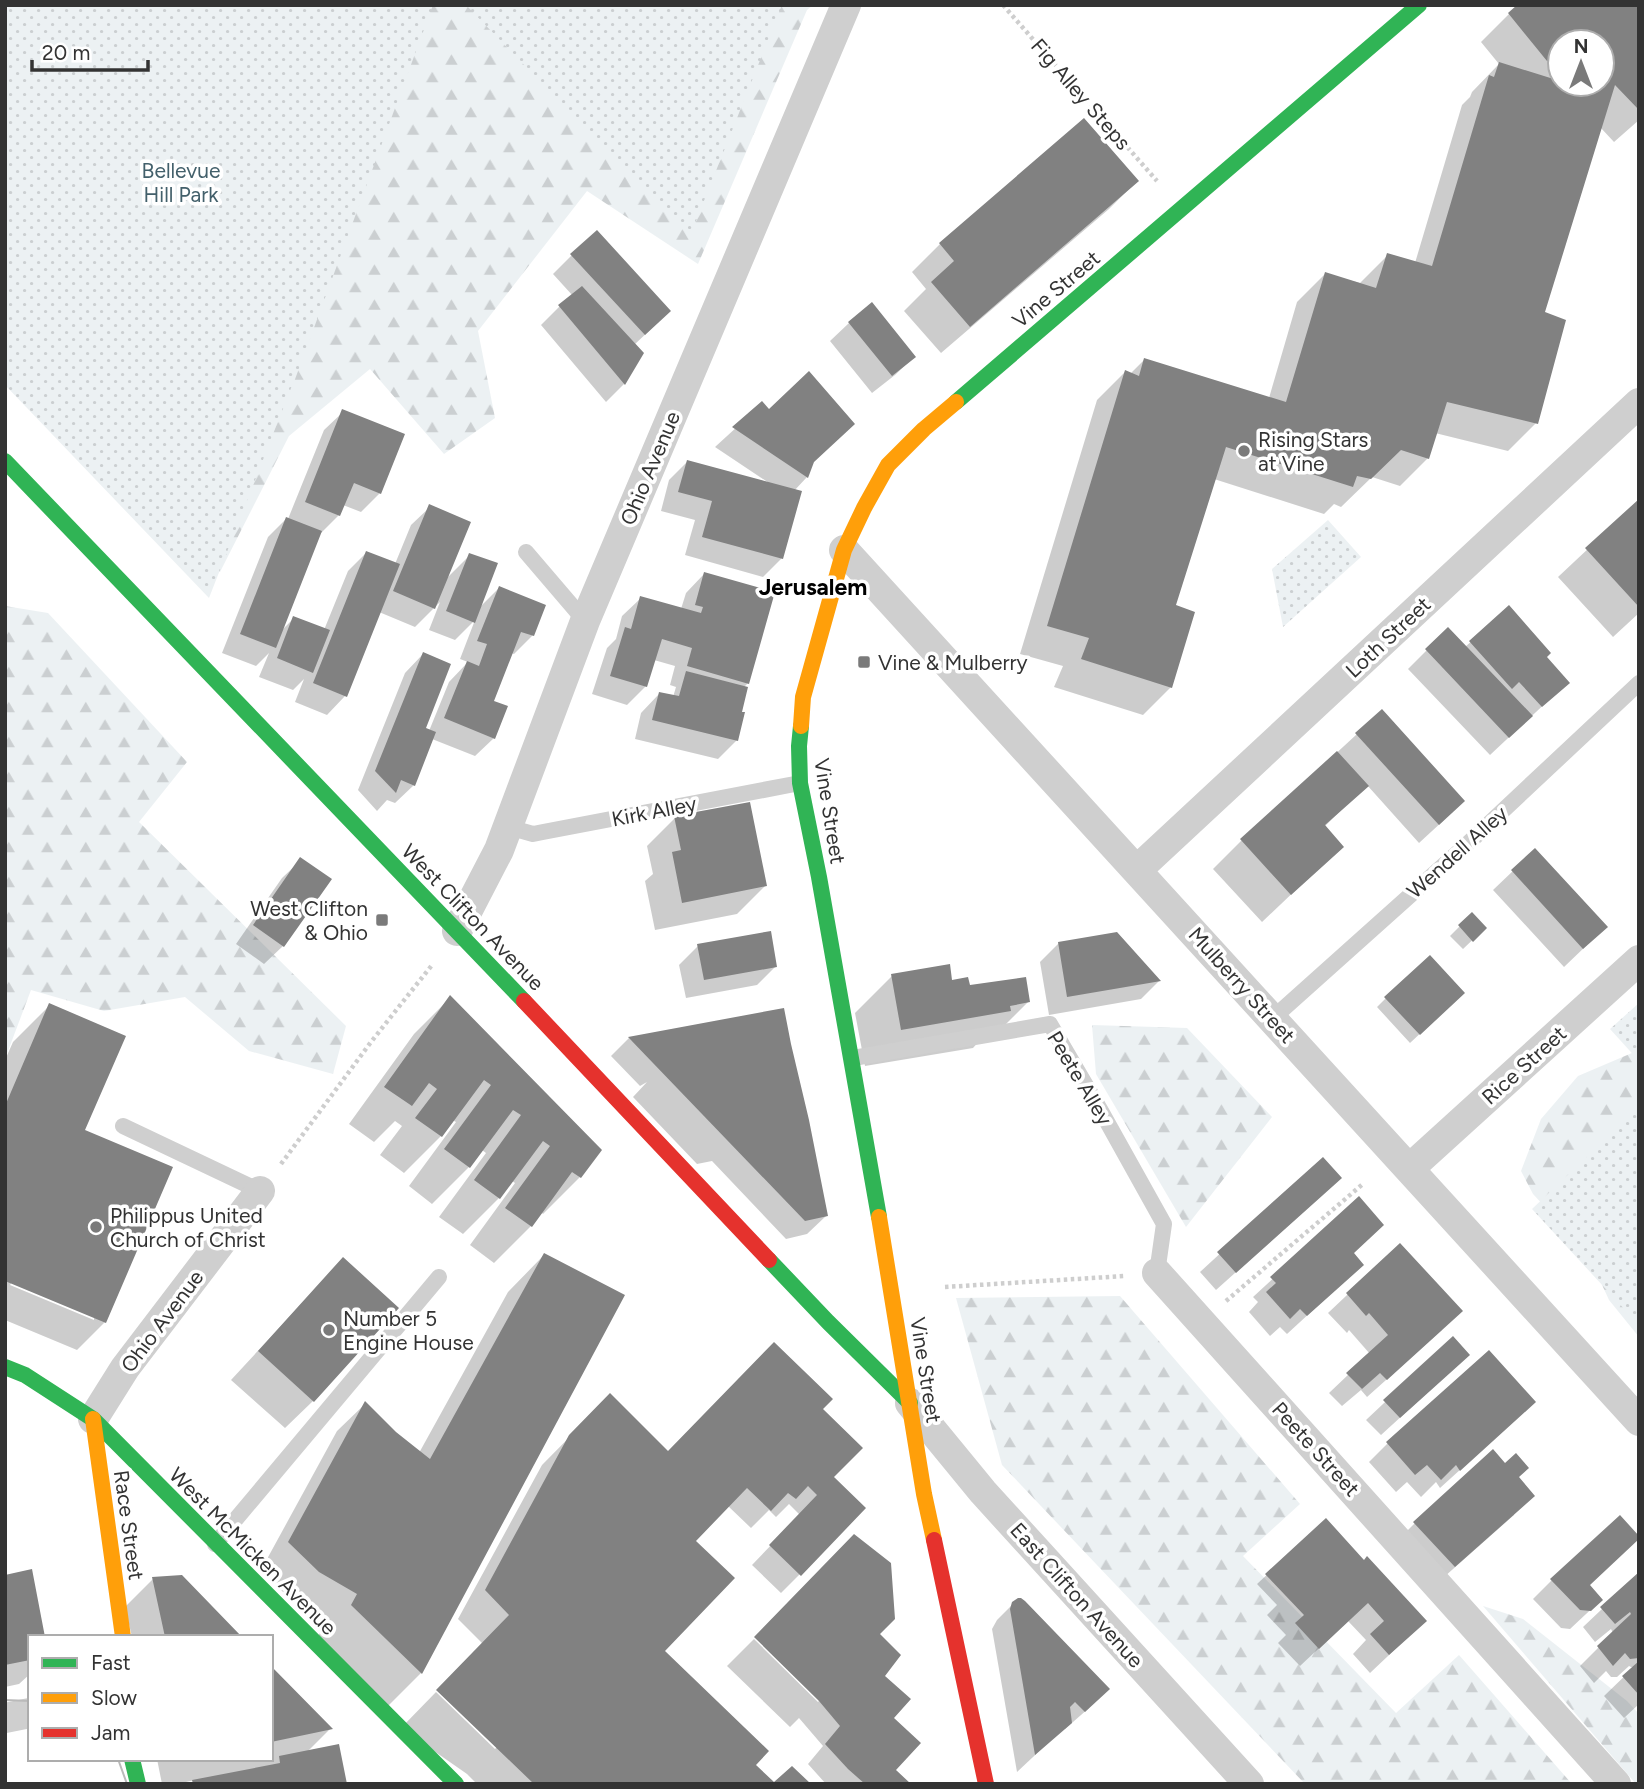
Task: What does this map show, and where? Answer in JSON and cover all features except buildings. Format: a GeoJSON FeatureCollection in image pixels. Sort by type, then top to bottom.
{"type":"FeatureCollection","features":[{"type":"Feature","properties":{"kind":"main road","name":"Vine Street"},"geometry":{"type":"LineString","coordinates":[[986,1784],[924,1494],[852,1058],[800,783],[799,746],[803,697],[844,550],[888,465],[924,429],[1419,5]]}},
{"type":"Feature","properties":{"kind":"main road","name":"West Clifton Avenue"},"geometry":{"type":"LineString","coordinates":[[5,461],[828,1322],[910,1403]]}},
{"type":"Feature","properties":{"kind":"main road","name":"West McMicken Avenue"},"geometry":{"type":"LineString","coordinates":[[5,1367],[25,1375],[93,1419],[456,1784]]}},
{"type":"Feature","properties":{"kind":"main road","name":"Race Street"},"geometry":{"type":"LineString","coordinates":[[93,1419],[123,1635]]}},
{"type":"Feature","properties":{"kind":"main road"},"geometry":{"type":"LineString","coordinates":[[132,1761],[138,1784]]}},
{"type":"Feature","properties":{"kind":"street","name":"Ohio Avenue"},"geometry":{"type":"LineString","coordinates":[[457,931],[499,850],[585,621],[846,5]]}},
{"type":"Feature","properties":{"kind":"street","name":"Loth Street"},"geometry":{"type":"LineString","coordinates":[[1137,870],[1639,403]]}},
{"type":"Feature","properties":{"kind":"street","name":"Mulberry Street"},"geometry":{"type":"LineString","coordinates":[[844,550],[1639,1421]]}},
{"type":"Feature","properties":{"kind":"street","name":"Rice Street"},"geometry":{"type":"LineString","coordinates":[[1409,1169],[1639,960]]}},
{"type":"Feature","properties":{"kind":"street","name":"Ohio Avenue"},"geometry":{"type":"LineString","coordinates":[[93,1419],[125,1368],[260,1191]]}},
{"type":"Feature","properties":{"kind":"street","name":"Peete Street"},"geometry":{"type":"LineString","coordinates":[[1157,1273],[1616,1784]]}},
{"type":"Feature","properties":{"kind":"street","name":"East Clifton Avenue"},"geometry":{"type":"LineString","coordinates":[[910,1403],[983,1492],[1249,1784]]}},
{"type":"Feature","properties":{"kind":"street"},"geometry":{"type":"LineString","coordinates":[[5,1718],[28,1713]]}},
{"type":"Feature","properties":{"kind":"lane"},"geometry":{"type":"LineString","coordinates":[[526,552],[585,621]]}},
{"type":"Feature","properties":{"kind":"lane","name":"Wendell Alley"},"geometry":{"type":"LineString","coordinates":[[1272,1018],[1463,848],[1639,683]]}},
{"type":"Feature","properties":{"kind":"lane","name":"Kirk Alley"},"geometry":{"type":"LineString","coordinates":[[508,827],[533,834],[800,783]]}},
{"type":"Feature","properties":{"kind":"lane","name":"Peete Alley"},"geometry":{"type":"LineString","coordinates":[[852,1058],[1050,1024],[1164,1224],[1157,1273]]}},
{"type":"Feature","properties":{"kind":"lane"},"geometry":{"type":"LineString","coordinates":[[123,1126],[260,1191]]}},
{"type":"Feature","properties":{"kind":"lane"},"geometry":{"type":"LineString","coordinates":[[215,1544],[439,1277]]}},
{"type":"Feature","properties":{"kind":"path","name":"Fig Alley Steps"},"geometry":{"type":"LineString","coordinates":[[1003,5],[1159,184]]}},
{"type":"Feature","properties":{"kind":"path"},"geometry":{"type":"LineString","coordinates":[[278,1167],[432,965]]}},
{"type":"Feature","properties":{"kind":"path"},"geometry":{"type":"LineString","coordinates":[[1201,1322],[1364,1183]]}},
{"type":"Feature","properties":{"kind":"path"},"geometry":{"type":"LineString","coordinates":[[945,1287],[1157,1273]]}},
{"type":"Feature","properties":{"kind":"green space"},"geometry":{"type":"Polygon","coordinates":[[[5,5],[813,5],[807,10],[698,264],[587,191],[478,331],[495,418],[444,454],[370,369],[289,436],[220,572],[33,386],[5,5]]]}},
{"type":"Feature","properties":{"kind":"green space","name":"Bellevue Hill Park"},"geometry":{"type":"Polygon","coordinates":[[[5,5],[433,5],[294,382],[209,598],[5,385],[5,5]]]}},
{"type":"Feature","properties":{"kind":"green space"},"geometry":{"type":"Polygon","coordinates":[[[466,5],[782,5],[690,236],[466,5]]]}},
{"type":"Feature","properties":{"kind":"green space"},"geometry":{"type":"Polygon","coordinates":[[[1328,520],[1361,557],[1283,627],[1272,569],[1328,520]]]}},
{"type":"Feature","properties":{"kind":"green space"},"geometry":{"type":"Polygon","coordinates":[[[5,606],[48,613],[187,762],[139,822],[346,1026],[333,1074],[249,1051],[185,997],[104,1011],[31,990],[5,1059],[5,606]]]}},
{"type":"Feature","properties":{"kind":"green space"},"geometry":{"type":"Polygon","coordinates":[[[1639,1003],[1639,1061],[1610,1029],[1639,1003]]]}},
{"type":"Feature","properties":{"kind":"green space"},"geometry":{"type":"Polygon","coordinates":[[[1092,1025],[1187,1028],[1272,1117],[1186,1227],[1096,1074],[1092,1025]]]}},
{"type":"Feature","properties":{"kind":"green space"},"geometry":{"type":"Polygon","coordinates":[[[1639,1050],[1639,1337],[1609,1300],[1587,1252],[1533,1194],[1521,1171],[1541,1119],[1578,1076],[1639,1050]]]}},
{"type":"Feature","properties":{"kind":"green space"},"geometry":{"type":"Polygon","coordinates":[[[1639,1107],[1639,1325],[1532,1209],[1639,1107]]]}},
{"type":"Feature","properties":{"kind":"green space"},"geometry":{"type":"Polygon","coordinates":[[[1120,1296],[1300,1504],[1243,1556],[1396,1713],[1459,1655],[1572,1784],[1305,1784],[1002,1465],[956,1298],[1120,1296]]]}},
{"type":"Feature","properties":{"kind":"green space"},"geometry":{"type":"Polygon","coordinates":[[[1483,1606],[1523,1619],[1627,1701],[1639,1714],[1639,1784],[1636,1784],[1483,1606]]]}},
{"type":"Feature","properties":{"kind":"tram line"},"geometry":{"type":"LineString","coordinates":[[5,1700],[28,1701]]}},
{"type":"Feature","properties":{"kind":"tram line"},"geometry":{"type":"LineString","coordinates":[[119,1761],[127,1784]]}},
{"type":"Feature","properties":{"kind":"traffic: fast"},"geometry":{"type":"LineString","coordinates":[[956,402],[1419,5]]}},
{"type":"Feature","properties":{"kind":"traffic: fast"},"geometry":{"type":"LineString","coordinates":[[5,461],[524,1001]]}},
{"type":"Feature","properties":{"kind":"traffic: fast"},"geometry":{"type":"LineString","coordinates":[[801,726],[800,783],[879,1217]]}},
{"type":"Feature","properties":{"kind":"traffic: fast"},"geometry":{"type":"LineString","coordinates":[[769,1260],[910,1403]]}},
{"type":"Feature","properties":{"kind":"traffic: fast"},"geometry":{"type":"LineString","coordinates":[[5,1367],[25,1375],[93,1419],[456,1784]]}},
{"type":"Feature","properties":{"kind":"traffic: fast"},"geometry":{"type":"LineString","coordinates":[[132,1761],[138,1784]]}},
{"type":"Feature","properties":{"kind":"traffic: slow"},"geometry":{"type":"LineString","coordinates":[[801,726],[803,697],[844,550],[864,508],[888,465],[956,402]]}},
{"type":"Feature","properties":{"kind":"traffic: slow"},"geometry":{"type":"LineString","coordinates":[[879,1217],[924,1494],[934,1540]]}},
{"type":"Feature","properties":{"kind":"traffic: slow"},"geometry":{"type":"LineString","coordinates":[[93,1419],[123,1635]]}},
{"type":"Feature","properties":{"kind":"traffic: jam"},"geometry":{"type":"LineString","coordinates":[[524,1001],[769,1260]]}},
{"type":"Feature","properties":{"kind":"traffic: jam"},"geometry":{"type":"LineString","coordinates":[[934,1540],[986,1784]]}},
{"type":"Feature","properties":{"kind":"place","name":"Rising Stars at Vine"},"geometry":{"type":"Point","coordinates":[1244,451]}},
{"type":"Feature","properties":{"kind":"place","name":"Vine & Mulberry"},"geometry":{"type":"Point","coordinates":[864,662]}},
{"type":"Feature","properties":{"kind":"place","name":"West Clifton & Ohio"},"geometry":{"type":"Point","coordinates":[382,920]}},
{"type":"Feature","properties":{"kind":"place","name":"Philippus United Church of Christ"},"geometry":{"type":"Point","coordinates":[96,1227]}},
{"type":"Feature","properties":{"kind":"place","name":"Number 5 Engine House"},"geometry":{"type":"Point","coordinates":[329,1330]}},
{"type":"Feature","properties":{"kind":"district","name":"Jerusalem"},"geometry":{"type":"Point","coordinates":[813,587]}}]}
